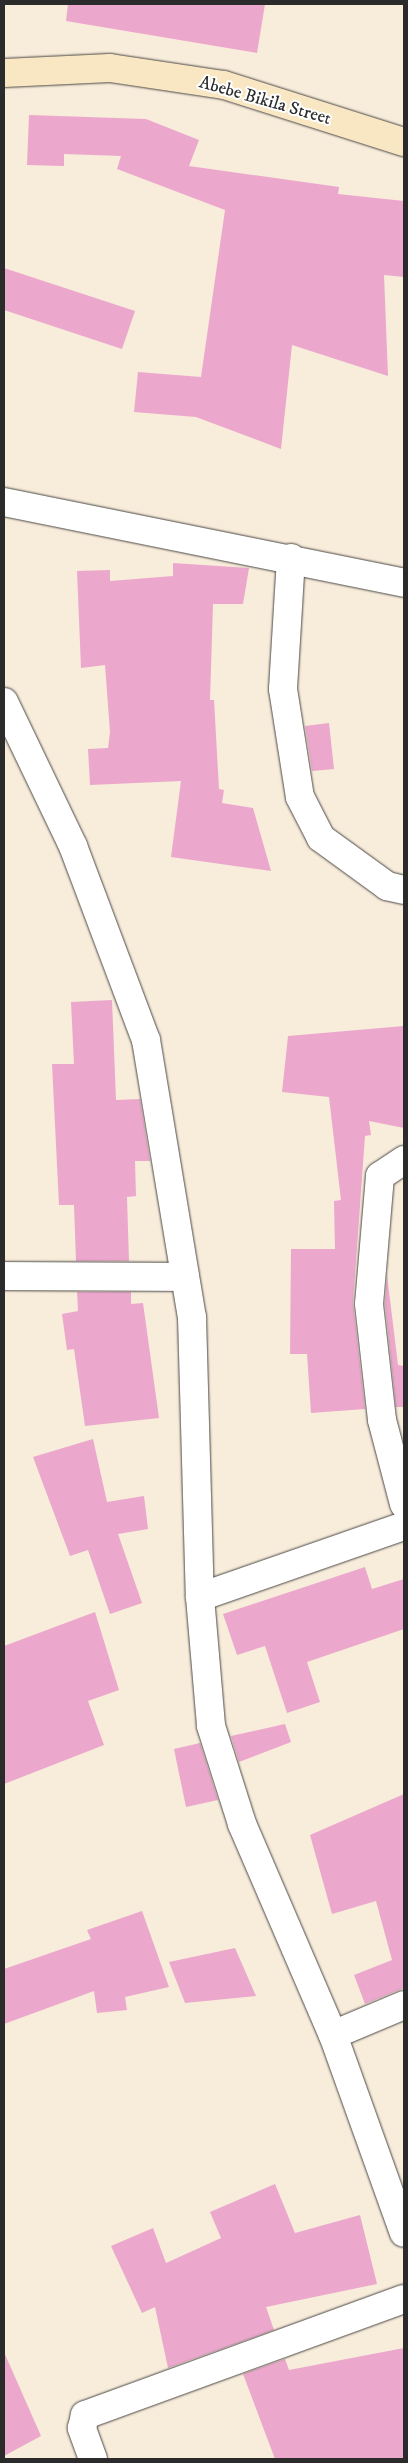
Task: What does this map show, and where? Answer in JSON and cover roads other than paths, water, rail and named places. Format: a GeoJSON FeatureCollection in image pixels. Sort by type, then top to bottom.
{"type":"FeatureCollection","features":[{"type":"Feature","properties":{"kind":"main road","name":"Abebe Bikila Street"},"geometry":{"type":"LineString","coordinates":[[4,73],[110,68],[215,84],[404,142]]}},
{"type":"Feature","properties":{"kind":"street"},"geometry":{"type":"LineString","coordinates":[[4,502],[291,558],[404,583]]}},
{"type":"Feature","properties":{"kind":"street"},"geometry":{"type":"LineString","coordinates":[[291,558],[283,689],[300,797],[321,838],[387,886],[404,890]]}},
{"type":"Feature","properties":{"kind":"street"},"geometry":{"type":"LineString","coordinates":[[4,702],[73,846],[146,1040],[192,1317],[200,1597],[211,1726],[242,1824],[333,2035],[404,2233]]}},
{"type":"Feature","properties":{"kind":"street"},"geometry":{"type":"LineString","coordinates":[[404,1160],[380,1176],[369,1304],[382,1420],[399,1464],[404,1504]]}},
{"type":"Feature","properties":{"kind":"street"},"geometry":{"type":"LineString","coordinates":[[4,1276],[185,1277]]}},
{"type":"Feature","properties":{"kind":"street"},"geometry":{"type":"LineString","coordinates":[[200,1597],[404,1526]]}},
{"type":"Feature","properties":{"kind":"street"},"geometry":{"type":"LineString","coordinates":[[333,2035],[404,2005]]}},
{"type":"Feature","properties":{"kind":"street"},"geometry":{"type":"LineString","coordinates":[[93,2459],[82,2428],[85,2415],[404,2299]]}}]}
